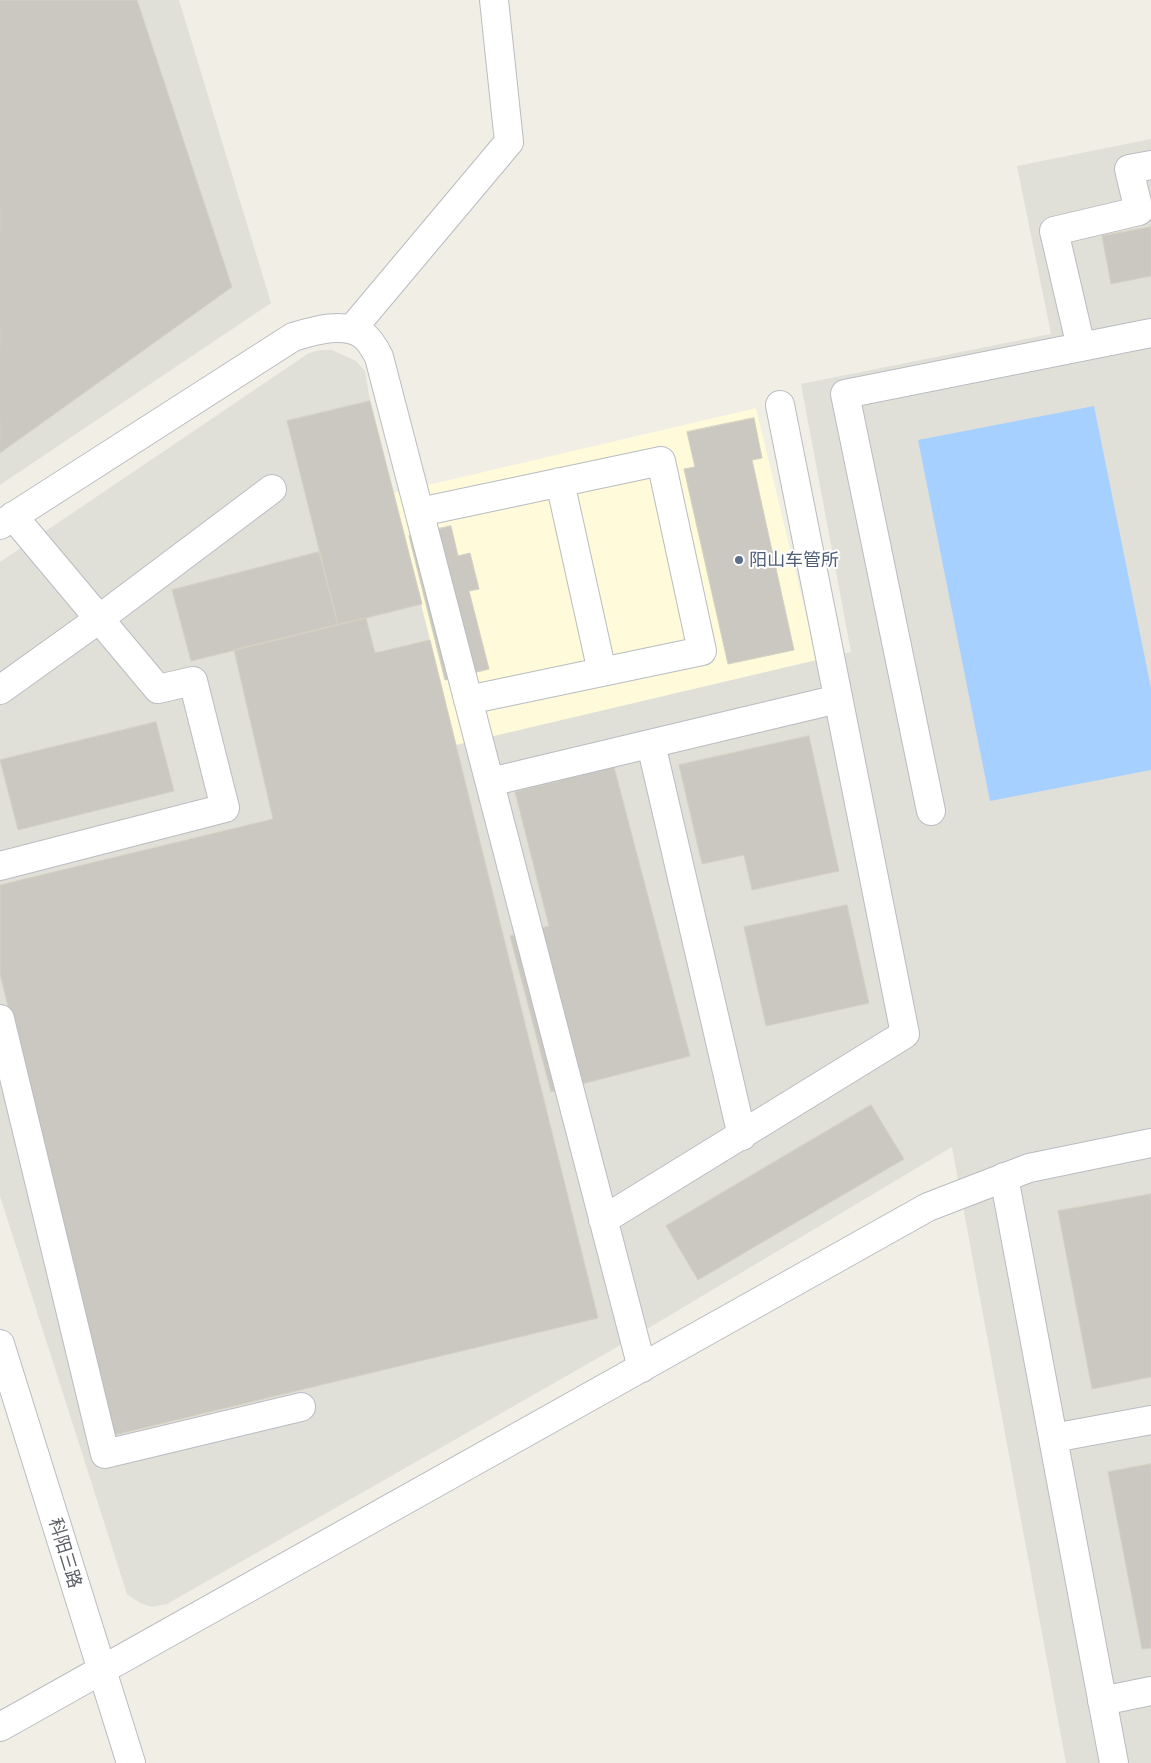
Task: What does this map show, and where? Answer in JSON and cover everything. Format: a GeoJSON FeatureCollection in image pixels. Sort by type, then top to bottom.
{"type":"FeatureCollection","features":[{"type":"Feature","properties":{"kind":"street"},"geometry":{"type":"LineString","coordinates":[[352,329],[509,142],[494,0]]}},
{"type":"Feature","properties":{"kind":"street"},"geometry":{"type":"LineString","coordinates":[[1080,347],[1054,230],[1139,211],[1129,169],[1151,165]]}},
{"type":"Feature","properties":{"kind":"street"},"geometry":{"type":"LineString","coordinates":[[0,866],[225,808],[193,681],[158,689],[99,619],[6,521],[293,337],[309,332],[352,329],[363,335],[373,346],[379,357],[642,1368]]}},
{"type":"Feature","properties":{"kind":"street"},"geometry":{"type":"LineString","coordinates":[[931,811],[845,394],[1151,333]]}},
{"type":"Feature","properties":{"kind":"street"},"geometry":{"type":"LineString","coordinates":[[603,1220],[905,1034],[780,405]]}},
{"type":"Feature","properties":{"kind":"street"},"geometry":{"type":"LineString","coordinates":[[420,512],[661,461],[702,651],[468,700]]}},
{"type":"Feature","properties":{"kind":"street"},"geometry":{"type":"LineString","coordinates":[[560,482],[602,672]]}},
{"type":"Feature","properties":{"kind":"street"},"geometry":{"type":"LineString","coordinates":[[0,690],[99,619],[272,489]]}},
{"type":"Feature","properties":{"kind":"street"},"geometry":{"type":"LineString","coordinates":[[490,782],[838,698]]}},
{"type":"Feature","properties":{"kind":"street"},"geometry":{"type":"LineString","coordinates":[[651,744],[742,1136]]}},
{"type":"Feature","properties":{"kind":"street"},"geometry":{"type":"LineString","coordinates":[[0,1019],[106,1454],[301,1407]]}},
{"type":"Feature","properties":{"kind":"street"},"geometry":{"type":"LineString","coordinates":[[0,1727],[928,1207],[1030,1168],[1151,1143]]}},
{"type":"Feature","properties":{"kind":"street"},"geometry":{"type":"LineString","coordinates":[[1004,1177],[1114,1763]]}},
{"type":"Feature","properties":{"kind":"street","name":"科阳三路"},"geometry":{"type":"LineString","coordinates":[[0,1344],[131,1763]]}},
{"type":"Feature","properties":{"kind":"street"},"geometry":{"type":"LineString","coordinates":[[1053,1438],[1151,1420]]}},
{"type":"Feature","properties":{"kind":"street"},"geometry":{"type":"LineString","coordinates":[[1102,1701],[1151,1691]]}},
{"type":"Feature","properties":{"kind":"shaded area"},"geometry":{"type":"Polygon","coordinates":[[[0,0],[179,0],[271,303],[0,485],[0,0]]]}},
{"type":"Feature","properties":{"kind":"shaded area"},"geometry":{"type":"Polygon","coordinates":[[[1151,139],[1151,1763],[1066,1763],[952,1147],[605,1354],[167,1604],[152,1607],[140,1603],[127,1594],[0,1196],[0,562],[309,353],[320,350],[332,350],[356,361],[365,371],[370,401],[456,745],[851,652],[801,384],[1051,334],[1017,166],[1151,139]]]}},
{"type":"Feature","properties":{"kind":"shaded area"},"geometry":{"type":"Polygon","coordinates":[[[756,408],[817,660],[456,745],[394,493],[756,408]]]}},
{"type":"Feature","properties":{"kind":"water"},"geometry":{"type":"Polygon","coordinates":[[[1094,406],[1151,688],[1151,770],[990,801],[918,440],[1094,406]]]}},
{"type":"Feature","properties":{"kind":"building"},"geometry":{"type":"Polygon","coordinates":[[[0,0],[137,0],[232,287],[0,453],[0,0]]]}},
{"type":"Feature","properties":{"kind":"building"},"geometry":{"type":"Polygon","coordinates":[[[1151,227],[1151,276],[1111,284],[1102,236],[1151,227]]]}},
{"type":"Feature","properties":{"kind":"building"},"geometry":{"type":"Polygon","coordinates":[[[370,401],[422,604],[338,625],[287,421],[370,401]]]}},
{"type":"Feature","properties":{"kind":"building","name":"阳山车管所"},"geometry":{"type":"Polygon","coordinates":[[[754,418],[762,458],[752,460],[794,650],[728,664],[684,469],[695,467],[687,432],[754,418]]]}},
{"type":"Feature","properties":{"kind":"building"},"geometry":{"type":"Polygon","coordinates":[[[451,526],[458,556],[470,553],[479,589],[469,591],[489,669],[445,680],[409,536],[451,526]]]}},
{"type":"Feature","properties":{"kind":"building"},"geometry":{"type":"Polygon","coordinates":[[[319,552],[338,625],[191,661],[172,590],[319,552]]]}},
{"type":"Feature","properties":{"kind":"building"},"geometry":{"type":"Polygon","coordinates":[[[366,618],[375,653],[430,640],[598,1318],[114,1435],[0,974],[0,885],[273,819],[234,650],[366,618]]]}},
{"type":"Feature","properties":{"kind":"building"},"geometry":{"type":"Polygon","coordinates":[[[156,722],[174,791],[18,830],[0,760],[156,722]]]}},
{"type":"Feature","properties":{"kind":"building"},"geometry":{"type":"Polygon","coordinates":[[[809,736],[839,871],[752,890],[744,855],[702,864],[679,765],[809,736]]]}},
{"type":"Feature","properties":{"kind":"building"},"geometry":{"type":"Polygon","coordinates":[[[614,767],[690,1056],[551,1092],[510,936],[549,926],[515,792],[614,767]]]}},
{"type":"Feature","properties":{"kind":"building"},"geometry":{"type":"Polygon","coordinates":[[[847,905],[869,1003],[766,1026],[744,927],[847,905]]]}},
{"type":"Feature","properties":{"kind":"building"},"geometry":{"type":"Polygon","coordinates":[[[871,1105],[904,1159],[698,1280],[666,1226],[871,1105]]]}},
{"type":"Feature","properties":{"kind":"building"},"geometry":{"type":"Polygon","coordinates":[[[1151,1194],[1151,1377],[1092,1389],[1058,1211],[1151,1194]]]}},
{"type":"Feature","properties":{"kind":"building"},"geometry":{"type":"Polygon","coordinates":[[[1151,1464],[1151,1648],[1142,1649],[1108,1472],[1151,1464]]]}},
{"type":"Feature","properties":{"kind":"place","name":"阳山车管所"},"geometry":{"type":"Point","coordinates":[739,560]}}]}
